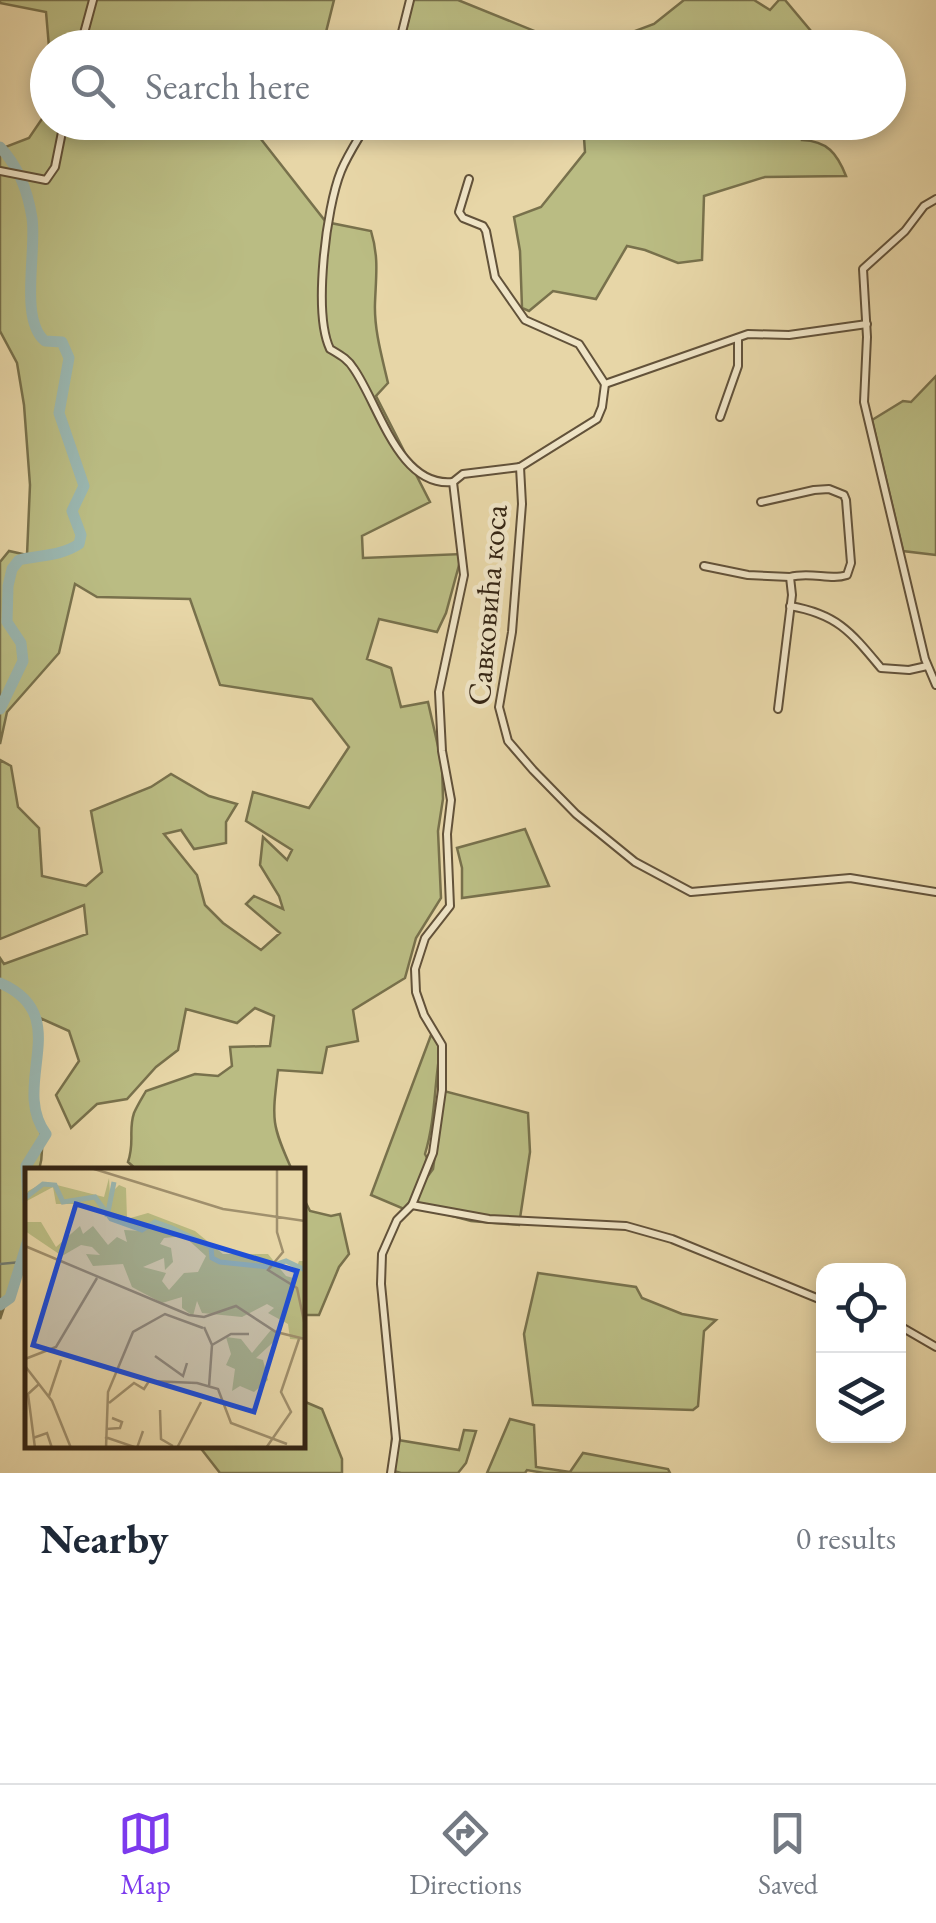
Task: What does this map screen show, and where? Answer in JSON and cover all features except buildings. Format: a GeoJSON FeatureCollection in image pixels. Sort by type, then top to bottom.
{"type":"FeatureCollection","features":[{"type":"Feature","properties":{"kind":"street"},"geometry":{"type":"LineString","coordinates":[[85,30],[93,0]]}},
{"type":"Feature","properties":{"kind":"street"},"geometry":{"type":"LineString","coordinates":[[402,30],[410,0]]}},
{"type":"Feature","properties":{"kind":"street"},"geometry":{"type":"LineString","coordinates":[[0,171],[46,180],[56,167],[61,140]]}},
{"type":"Feature","properties":{"kind":"street"},"geometry":{"type":"LineString","coordinates":[[358,140],[341,171],[326,227],[321,308],[327,343],[354,369],[386,430],[418,475],[436,482],[453,482],[463,474],[520,466],[597,419],[605,384],[579,344],[533,326],[512,304],[495,277],[486,231],[462,218],[459,212],[469,178]]}},
{"type":"Feature","properties":{"kind":"street"},"geometry":{"type":"LineString","coordinates":[[936,199],[924,206],[905,231],[865,265],[864,402],[927,666],[936,685]]}},
{"type":"Feature","properties":{"kind":"street"},"geometry":{"type":"LineString","coordinates":[[605,384],[738,338],[866,324]]}},
{"type":"Feature","properties":{"kind":"street"},"geometry":{"type":"LineString","coordinates":[[720,417],[738,366],[738,338]]}},
{"type":"Feature","properties":{"kind":"street","name":"Савковића коса"},"geometry":{"type":"LineString","coordinates":[[520,466],[522,504],[512,632],[499,707],[508,741],[533,770],[576,814],[635,862],[691,892],[850,878],[936,892]]}},
{"type":"Feature","properties":{"kind":"street"},"geometry":{"type":"LineString","coordinates":[[390,1473],[396,1439],[381,1284],[382,1254],[398,1220],[412,1205],[432,1154],[442,1090],[442,1045],[424,1015],[416,992],[415,969],[426,938],[450,906],[450,800],[438,692],[464,575],[453,482]]}},
{"type":"Feature","properties":{"kind":"street"},"geometry":{"type":"LineString","coordinates":[[704,566],[790,578],[811,573],[838,578],[847,575],[850,564],[844,494],[829,489],[760,502]]}},
{"type":"Feature","properties":{"kind":"street"},"geometry":{"type":"LineString","coordinates":[[778,709],[790,578]]}},
{"type":"Feature","properties":{"kind":"street"},"geometry":{"type":"LineString","coordinates":[[790,606],[820,611],[843,627],[882,668],[908,670],[927,666]]}},
{"type":"Feature","properties":{"kind":"street"},"geometry":{"type":"LineString","coordinates":[[412,1205],[489,1219],[626,1226],[672,1239],[816,1298]]}},
{"type":"Feature","properties":{"kind":"street"},"geometry":{"type":"LineString","coordinates":[[906,1330],[936,1346]]}},
{"type":"Feature","properties":{"kind":"green space"},"geometry":{"type":"Polygon","coordinates":[[[334,0],[326,30],[48,30],[46,12],[0,3],[334,0]]]}},
{"type":"Feature","properties":{"kind":"green space"},"geometry":{"type":"Polygon","coordinates":[[[413,0],[458,0],[532,30],[406,30],[413,0]]]}},
{"type":"Feature","properties":{"kind":"green space"},"geometry":{"type":"Polygon","coordinates":[[[684,0],[754,0],[770,10],[779,0],[785,0],[810,30],[638,30],[654,24],[684,0]]]}},
{"type":"Feature","properties":{"kind":"green space"},"geometry":{"type":"Polygon","coordinates":[[[29,138],[262,140],[326,222],[371,231],[376,258],[376,323],[388,383],[376,396],[430,502],[362,536],[363,558],[462,554],[437,632],[379,619],[367,659],[391,668],[401,707],[428,702],[442,764],[443,799],[438,831],[441,898],[416,938],[405,978],[353,1010],[358,1041],[327,1047],[322,1073],[278,1070],[275,1122],[291,1168],[135,1168],[128,1162],[132,1119],[146,1091],[195,1074],[218,1076],[232,1066],[230,1047],[270,1046],[274,1016],[255,1008],[237,1023],[186,1009],[178,1050],[127,1099],[97,1104],[71,1128],[56,1095],[79,1061],[69,1031],[40,1018],[37,1107],[41,1162],[40,1168],[25,1168],[25,1245],[0,1319],[0,958],[4,964],[87,934],[84,905],[0,939],[0,760],[11,766],[18,807],[39,828],[42,876],[86,886],[102,872],[91,811],[151,787],[171,774],[209,796],[237,804],[226,822],[226,843],[194,849],[181,830],[164,834],[197,875],[205,905],[261,950],[280,933],[246,904],[254,896],[283,909],[260,865],[263,837],[287,860],[292,850],[246,821],[253,792],[309,808],[349,747],[312,699],[220,685],[190,599],[97,597],[75,584],[59,653],[7,712],[0,744],[0,562],[9,551],[27,555],[30,485],[17,363],[0,331],[0,149],[29,138]]]}},
{"type":"Feature","properties":{"kind":"green space"},"geometry":{"type":"Polygon","coordinates":[[[584,140],[802,140],[830,150],[846,176],[765,177],[704,196],[702,260],[678,263],[627,246],[596,299],[553,291],[529,311],[522,308],[514,217],[541,207],[585,152],[584,140]]]}},
{"type":"Feature","properties":{"kind":"green space"},"geometry":{"type":"Polygon","coordinates":[[[936,376],[936,555],[903,551],[872,420],[903,401],[911,402],[936,376]]]}},
{"type":"Feature","properties":{"kind":"green space"},"geometry":{"type":"Polygon","coordinates":[[[525,829],[549,886],[462,898],[457,848],[525,829]]]}},
{"type":"Feature","properties":{"kind":"green space"},"geometry":{"type":"Polygon","coordinates":[[[431,1035],[441,1045],[427,1158],[417,1191],[433,1169],[444,1091],[528,1113],[530,1152],[519,1225],[471,1221],[408,1204],[404,1209],[371,1195],[431,1035]]]}},
{"type":"Feature","properties":{"kind":"green space"},"geometry":{"type":"Polygon","coordinates":[[[305,1201],[310,1211],[340,1214],[349,1254],[339,1267],[319,1315],[305,1315],[305,1201]]]}},
{"type":"Feature","properties":{"kind":"green space"},"geometry":{"type":"Polygon","coordinates":[[[538,1273],[636,1287],[642,1298],[682,1314],[716,1320],[704,1331],[698,1406],[693,1410],[533,1405],[524,1334],[538,1273]]]}},
{"type":"Feature","properties":{"kind":"green space"},"geometry":{"type":"Polygon","coordinates":[[[305,1402],[322,1409],[342,1459],[342,1473],[220,1473],[201,1448],[305,1448],[305,1402]]]}},
{"type":"Feature","properties":{"kind":"green space"},"geometry":{"type":"Polygon","coordinates":[[[510,1419],[534,1425],[536,1467],[570,1472],[583,1453],[668,1469],[670,1473],[487,1473],[510,1419]]]}},
{"type":"Feature","properties":{"kind":"green space"},"geometry":{"type":"Polygon","coordinates":[[[464,1430],[476,1431],[466,1463],[458,1473],[390,1470],[392,1439],[459,1450],[464,1430]]]}},
{"type":"Feature","properties":{"kind":"waterway"},"geometry":{"type":"LineString","coordinates":[[0,147],[17,171],[30,208],[31,301],[37,331],[45,341],[62,342],[69,358],[59,413],[84,486],[72,511],[81,535],[79,544],[58,553],[19,560],[12,569],[7,622],[21,643],[23,661],[0,709]]}},
{"type":"Feature","properties":{"kind":"waterway"},"geometry":{"type":"LineString","coordinates":[[0,983],[22,997],[34,1013],[38,1032],[34,1094],[37,1115],[46,1134],[26,1168]]}},
{"type":"Feature","properties":{"kind":"waterway"},"geometry":{"type":"LineString","coordinates":[[0,1305],[10,1298],[25,1250]]}},
{"type":"Feature","properties":{"kind":"waterway"},"geometry":{"type":"LineString","coordinates":[[0,1264],[21,1262]]}}]}
